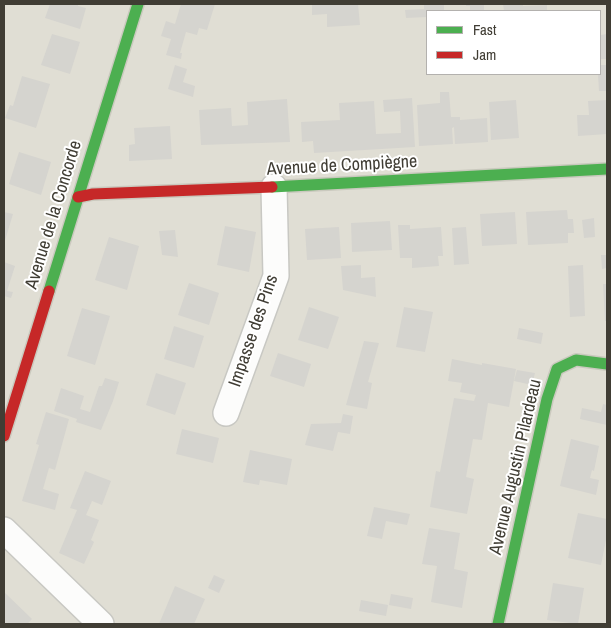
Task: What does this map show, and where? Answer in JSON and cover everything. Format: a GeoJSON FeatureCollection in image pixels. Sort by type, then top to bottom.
{"type":"FeatureCollection","features":[{"type":"Feature","properties":{"kind":"street","name":"Avenue de la Concorde"},"geometry":{"type":"LineString","coordinates":[[4,436],[138,4]]}},
{"type":"Feature","properties":{"kind":"street","name":"Avenue de Compiègne"},"geometry":{"type":"LineString","coordinates":[[78,197],[93,194],[274,187],[607,169]]}},
{"type":"Feature","properties":{"kind":"street","name":"Impasse des Pins"},"geometry":{"type":"LineString","coordinates":[[226,413],[276,276],[274,187]]}},
{"type":"Feature","properties":{"kind":"street","name":"Avenue Augustin Pilardeau"},"geometry":{"type":"LineString","coordinates":[[498,624],[547,399],[557,369],[576,360],[607,364]]}},
{"type":"Feature","properties":{"kind":"street"},"geometry":{"type":"LineString","coordinates":[[4,530],[101,624]]}},
{"type":"Feature","properties":{"kind":"shaded area"},"geometry":{"type":"Polygon","coordinates":[[[4,4],[607,4],[607,624],[4,624],[4,4]]]}},
{"type":"Feature","properties":{"kind":"building"},"geometry":{"type":"Polygon","coordinates":[[[50,4],[78,4],[78,6],[86,8],[80,29],[45,18],[50,4]]]}},
{"type":"Feature","properties":{"kind":"building"},"geometry":{"type":"Polygon","coordinates":[[[181,4],[215,4],[207,30],[199,28],[197,35],[186,32],[180,53],[182,53],[181,59],[166,55],[171,39],[161,36],[166,21],[175,24],[181,4]]]}},
{"type":"Feature","properties":{"kind":"building"},"geometry":{"type":"Polygon","coordinates":[[[312,4],[358,4],[360,25],[327,27],[327,14],[312,15],[312,4]]]}},
{"type":"Feature","properties":{"kind":"building"},"geometry":{"type":"Polygon","coordinates":[[[424,4],[444,4],[444,10],[426,10],[426,17],[406,18],[405,10],[424,9],[424,4]]]}},
{"type":"Feature","properties":{"kind":"building"},"geometry":{"type":"Polygon","coordinates":[[[466,4],[484,4],[484,10],[470,10],[470,6],[466,6],[466,4]]]}},
{"type":"Feature","properties":{"kind":"building"},"geometry":{"type":"Polygon","coordinates":[[[503,4],[523,4],[523,6],[547,5],[547,10],[504,10],[503,4]]]}},
{"type":"Feature","properties":{"kind":"building"},"geometry":{"type":"Polygon","coordinates":[[[52,34],[80,42],[70,74],[41,65],[52,34]]]}},
{"type":"Feature","properties":{"kind":"building"},"geometry":{"type":"Polygon","coordinates":[[[607,34],[607,59],[601,59],[601,35],[607,34]]]}},
{"type":"Feature","properties":{"kind":"building"},"geometry":{"type":"Polygon","coordinates":[[[175,65],[187,69],[183,82],[195,86],[193,97],[168,89],[175,65]]]}},
{"type":"Feature","properties":{"kind":"building"},"geometry":{"type":"Polygon","coordinates":[[[601,65],[607,65],[607,91],[599,91],[598,75],[601,75],[601,65]]]}},
{"type":"Feature","properties":{"kind":"building"},"geometry":{"type":"Polygon","coordinates":[[[22,76],[50,84],[36,128],[5,118],[10,105],[13,106],[22,76]]]}},
{"type":"Feature","properties":{"kind":"building"},"geometry":{"type":"Polygon","coordinates":[[[440,92],[449,92],[451,117],[460,117],[460,120],[487,118],[488,142],[455,144],[454,127],[452,128],[453,144],[419,146],[417,105],[440,103],[440,92]]]}},
{"type":"Feature","properties":{"kind":"building"},"geometry":{"type":"Polygon","coordinates":[[[412,98],[415,147],[314,153],[313,141],[302,142],[301,122],[340,120],[339,103],[374,101],[376,134],[401,133],[400,111],[384,112],[383,100],[412,98]]]}},
{"type":"Feature","properties":{"kind":"building"},"geometry":{"type":"Polygon","coordinates":[[[287,99],[290,142],[201,145],[199,110],[231,108],[232,126],[248,125],[247,102],[287,99]]]}},
{"type":"Feature","properties":{"kind":"building"},"geometry":{"type":"Polygon","coordinates":[[[516,100],[519,138],[491,140],[489,102],[516,100]]]}},
{"type":"Feature","properties":{"kind":"building"},"geometry":{"type":"Polygon","coordinates":[[[607,100],[607,134],[578,136],[577,115],[589,115],[588,101],[607,100]]]}},
{"type":"Feature","properties":{"kind":"building"},"geometry":{"type":"Polygon","coordinates":[[[170,126],[172,159],[129,161],[129,145],[135,144],[134,128],[170,126]]]}},
{"type":"Feature","properties":{"kind":"building"},"geometry":{"type":"Polygon","coordinates":[[[19,152],[51,162],[41,195],[9,184],[19,152]]]}},
{"type":"Feature","properties":{"kind":"building"},"geometry":{"type":"Polygon","coordinates":[[[567,210],[568,219],[573,219],[574,233],[568,233],[568,243],[528,245],[526,212],[567,210]]]}},
{"type":"Feature","properties":{"kind":"building"},"geometry":{"type":"Polygon","coordinates":[[[4,212],[13,214],[4,244],[4,212]]]}},
{"type":"Feature","properties":{"kind":"building"},"geometry":{"type":"Polygon","coordinates":[[[515,212],[517,244],[482,246],[480,214],[515,212]]]}},
{"type":"Feature","properties":{"kind":"building"},"geometry":{"type":"Polygon","coordinates":[[[594,218],[595,237],[584,238],[582,220],[594,218]]]}},
{"type":"Feature","properties":{"kind":"building"},"geometry":{"type":"Polygon","coordinates":[[[390,221],[392,250],[352,252],[351,223],[390,221]]]}},
{"type":"Feature","properties":{"kind":"building"},"geometry":{"type":"Polygon","coordinates":[[[398,225],[410,225],[410,229],[441,227],[443,256],[438,256],[439,266],[412,268],[412,258],[400,258],[398,225]]]}},
{"type":"Feature","properties":{"kind":"building"},"geometry":{"type":"Polygon","coordinates":[[[225,226],[256,232],[249,272],[217,265],[225,226]]]}},
{"type":"Feature","properties":{"kind":"building"},"geometry":{"type":"Polygon","coordinates":[[[339,227],[341,258],[307,260],[305,229],[339,227]]]}},
{"type":"Feature","properties":{"kind":"building"},"geometry":{"type":"Polygon","coordinates":[[[466,227],[469,264],[454,265],[452,228],[466,227]]]}},
{"type":"Feature","properties":{"kind":"building"},"geometry":{"type":"Polygon","coordinates":[[[175,230],[178,257],[162,255],[159,231],[175,230]]]}},
{"type":"Feature","properties":{"kind":"building"},"geometry":{"type":"Polygon","coordinates":[[[109,237],[139,246],[127,290],[95,280],[109,237]]]}},
{"type":"Feature","properties":{"kind":"building"},"geometry":{"type":"Polygon","coordinates":[[[601,255],[607,255],[607,268],[602,269],[601,255]]]}},
{"type":"Feature","properties":{"kind":"building"},"geometry":{"type":"Polygon","coordinates":[[[4,262],[15,266],[7,291],[13,292],[11,298],[4,296],[4,262]]]}},
{"type":"Feature","properties":{"kind":"building"},"geometry":{"type":"Polygon","coordinates":[[[361,265],[361,278],[375,277],[376,297],[343,290],[341,266],[361,265]]]}},
{"type":"Feature","properties":{"kind":"building"},"geometry":{"type":"Polygon","coordinates":[[[583,265],[585,316],[570,317],[568,266],[583,265]]]}},
{"type":"Feature","properties":{"kind":"building"},"geometry":{"type":"Polygon","coordinates":[[[189,283],[219,293],[209,325],[178,315],[189,283]]]}},
{"type":"Feature","properties":{"kind":"building"},"geometry":{"type":"Polygon","coordinates":[[[603,284],[607,284],[607,321],[605,321],[603,284]]]}},
{"type":"Feature","properties":{"kind":"building"},"geometry":{"type":"Polygon","coordinates":[[[309,307],[339,317],[328,349],[298,340],[309,307]]]}},
{"type":"Feature","properties":{"kind":"building"},"geometry":{"type":"Polygon","coordinates":[[[404,307],[433,312],[425,352],[396,347],[404,307]]]}},
{"type":"Feature","properties":{"kind":"building"},"geometry":{"type":"Polygon","coordinates":[[[82,308],[110,316],[95,365],[67,356],[82,308]]]}},
{"type":"Feature","properties":{"kind":"building"},"geometry":{"type":"Polygon","coordinates":[[[174,326],[204,336],[194,368],[164,359],[174,326]]]}},
{"type":"Feature","properties":{"kind":"building"},"geometry":{"type":"Polygon","coordinates":[[[519,328],[543,333],[541,344],[517,339],[519,328]]]}},
{"type":"Feature","properties":{"kind":"building"},"geometry":{"type":"Polygon","coordinates":[[[364,341],[379,343],[368,382],[372,383],[367,409],[346,405],[364,341]]]}},
{"type":"Feature","properties":{"kind":"building"},"geometry":{"type":"Polygon","coordinates":[[[278,353],[311,364],[304,387],[270,376],[278,353]]]}},
{"type":"Feature","properties":{"kind":"building"},"geometry":{"type":"Polygon","coordinates":[[[452,359],[516,369],[509,407],[488,403],[482,440],[473,439],[466,477],[474,479],[467,514],[430,507],[436,471],[440,472],[454,398],[474,401],[476,395],[460,392],[462,383],[448,381],[452,359]]]}},
{"type":"Feature","properties":{"kind":"building"},"geometry":{"type":"Polygon","coordinates":[[[517,370],[535,373],[532,385],[514,381],[517,370]]]}},
{"type":"Feature","properties":{"kind":"building"},"geometry":{"type":"Polygon","coordinates":[[[156,373],[186,383],[175,415],[146,405],[156,373]]]}},
{"type":"Feature","properties":{"kind":"building"},"geometry":{"type":"Polygon","coordinates":[[[105,378],[119,382],[101,430],[76,422],[77,419],[54,411],[61,388],[84,396],[80,409],[90,412],[99,386],[102,386],[105,378]]]}},
{"type":"Feature","properties":{"kind":"building"},"geometry":{"type":"Polygon","coordinates":[[[603,404],[607,405],[607,425],[580,419],[582,408],[601,412],[603,404]]]}},
{"type":"Feature","properties":{"kind":"building"},"geometry":{"type":"Polygon","coordinates":[[[46,412],[69,419],[55,470],[49,468],[43,489],[59,494],[55,510],[22,501],[39,445],[36,444],[46,412]]]}},
{"type":"Feature","properties":{"kind":"building"},"geometry":{"type":"Polygon","coordinates":[[[343,414],[353,416],[350,434],[338,432],[333,451],[305,445],[311,424],[341,423],[343,414]]]}},
{"type":"Feature","properties":{"kind":"building"},"geometry":{"type":"Polygon","coordinates":[[[182,429],[219,438],[213,463],[176,454],[182,429]]]}},
{"type":"Feature","properties":{"kind":"building"},"geometry":{"type":"Polygon","coordinates":[[[571,439],[599,446],[594,471],[592,470],[590,478],[599,480],[596,495],[560,486],[571,439]]]}},
{"type":"Feature","properties":{"kind":"building"},"geometry":{"type":"Polygon","coordinates":[[[250,450],[292,459],[287,485],[260,480],[259,485],[243,482],[250,450]]]}},
{"type":"Feature","properties":{"kind":"building"},"geometry":{"type":"Polygon","coordinates":[[[85,471],[111,481],[102,505],[92,501],[86,515],[99,520],[91,540],[94,542],[84,564],[59,553],[77,510],[70,508],[85,471]]]}},
{"type":"Feature","properties":{"kind":"building"},"geometry":{"type":"Polygon","coordinates":[[[374,507],[410,514],[407,525],[386,521],[382,539],[367,536],[374,507]]]}},
{"type":"Feature","properties":{"kind":"building"},"geometry":{"type":"Polygon","coordinates":[[[578,513],[607,519],[607,535],[601,565],[568,558],[578,513]]]}},
{"type":"Feature","properties":{"kind":"building"},"geometry":{"type":"Polygon","coordinates":[[[429,528],[460,533],[454,569],[468,572],[462,608],[431,602],[437,566],[422,564],[429,528]]]}},
{"type":"Feature","properties":{"kind":"building"},"geometry":{"type":"Polygon","coordinates":[[[214,575],[225,580],[219,593],[208,588],[214,575]]]}},
{"type":"Feature","properties":{"kind":"building"},"geometry":{"type":"Polygon","coordinates":[[[553,583],[584,588],[578,624],[547,620],[553,583]]]}},
{"type":"Feature","properties":{"kind":"building"},"geometry":{"type":"Polygon","coordinates":[[[175,586],[205,599],[194,624],[159,624],[175,586]]]}},
{"type":"Feature","properties":{"kind":"building"},"geometry":{"type":"Polygon","coordinates":[[[4,592],[32,619],[27,624],[4,624],[4,592]]]}},
{"type":"Feature","properties":{"kind":"building"},"geometry":{"type":"Polygon","coordinates":[[[391,594],[413,598],[411,609],[389,605],[391,594]]]}},
{"type":"Feature","properties":{"kind":"building"},"geometry":{"type":"Polygon","coordinates":[[[361,600],[388,605],[386,616],[359,611],[361,600]]]}},
{"type":"Feature","properties":{"kind":"traffic: fast"},"geometry":{"type":"LineString","coordinates":[[49,291],[138,4]]}},
{"type":"Feature","properties":{"kind":"traffic: fast"},"geometry":{"type":"LineString","coordinates":[[272,187],[607,169]]}},
{"type":"Feature","properties":{"kind":"traffic: fast"},"geometry":{"type":"LineString","coordinates":[[498,624],[547,399],[557,369],[576,360],[607,364]]}},
{"type":"Feature","properties":{"kind":"traffic: jam"},"geometry":{"type":"LineString","coordinates":[[78,197],[93,194],[272,187]]}},
{"type":"Feature","properties":{"kind":"traffic: jam"},"geometry":{"type":"LineString","coordinates":[[4,436],[49,291]]}}]}
